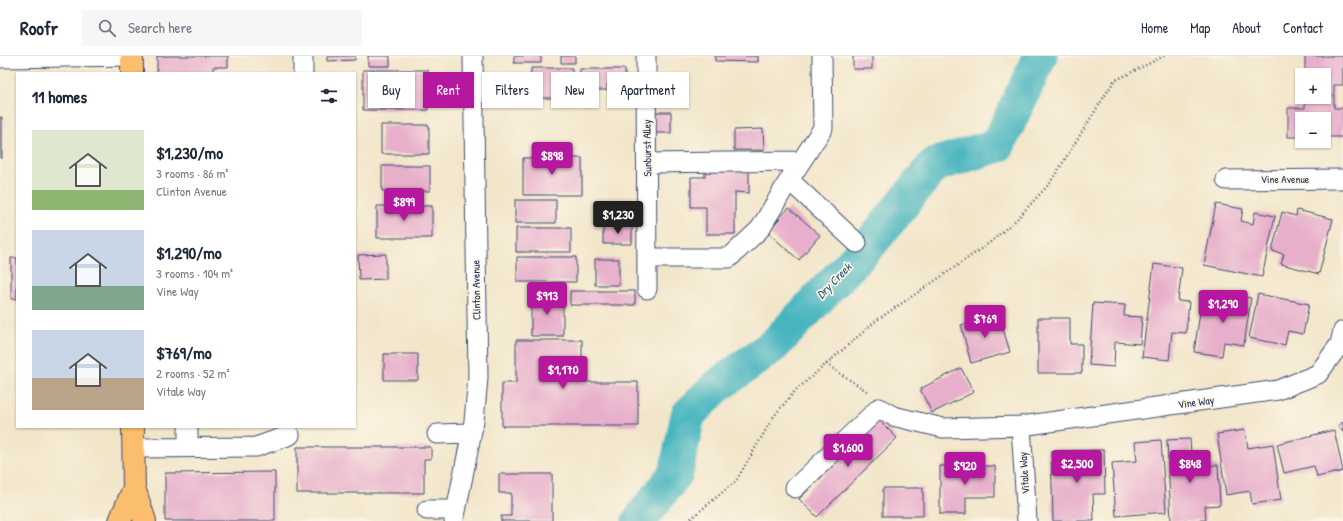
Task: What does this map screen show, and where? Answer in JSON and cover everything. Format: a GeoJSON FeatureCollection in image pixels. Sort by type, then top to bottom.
{"type":"FeatureCollection","features":[{"type":"Feature","properties":{"kind":"main road"},"geometry":{"type":"LineString","coordinates":[[132,56],[132,72]]}},
{"type":"Feature","properties":{"kind":"main road"},"geometry":{"type":"LineString","coordinates":[[134,438],[134,488],[145,521]]}},
{"type":"Feature","properties":{"kind":"main road"},"geometry":{"type":"LineString","coordinates":[[120,521],[134,488]]}},
{"type":"Feature","properties":{"kind":"street"},"geometry":{"type":"LineString","coordinates":[[0,58],[132,56]]}},
{"type":"Feature","properties":{"kind":"street"},"geometry":{"type":"LineString","coordinates":[[303,56],[303,72]]}},
{"type":"Feature","properties":{"kind":"street","name":"Clinton Avenue"},"geometry":{"type":"LineString","coordinates":[[455,515],[474,421],[478,378],[473,56]]}},
{"type":"Feature","properties":{"kind":"street","name":"Sunburst Alley"},"geometry":{"type":"LineString","coordinates":[[646,56],[647,289]]}},
{"type":"Feature","properties":{"kind":"street"},"geometry":{"type":"LineString","coordinates":[[647,258],[729,258],[760,229],[789,180],[823,128],[822,56]]}},
{"type":"Feature","properties":{"kind":"street"},"geometry":{"type":"LineString","coordinates":[[647,163],[801,161]]}},
{"type":"Feature","properties":{"kind":"street","name":"Vine Avenue"},"geometry":{"type":"LineString","coordinates":[[1226,180],[1343,179]]}},
{"type":"Feature","properties":{"kind":"street"},"geometry":{"type":"LineString","coordinates":[[789,180],[857,243]]}},
{"type":"Feature","properties":{"kind":"street","name":"Vine Way"},"geometry":{"type":"LineString","coordinates":[[795,488],[879,408],[893,416],[943,428],[1021,426],[1278,390],[1318,374],[1340,344],[1343,331]]}},
{"type":"Feature","properties":{"kind":"street","name":"Vitale Way"},"geometry":{"type":"LineString","coordinates":[[1021,426],[1027,521]]}},
{"type":"Feature","properties":{"kind":"street"},"geometry":{"type":"LineString","coordinates":[[188,428],[188,447]]}},
{"type":"Feature","properties":{"kind":"street"},"geometry":{"type":"LineString","coordinates":[[438,434],[471,433]]}},
{"type":"Feature","properties":{"kind":"street"},"geometry":{"type":"LineString","coordinates":[[134,438],[188,447],[256,447],[290,435]]}},
{"type":"Feature","properties":{"kind":"street"},"geometry":{"type":"LineString","coordinates":[[427,510],[455,515]]}},
{"type":"Feature","properties":{"kind":"path"},"geometry":{"type":"LineString","coordinates":[[688,521],[736,481],[774,416],[795,392],[877,320],[992,241],[1017,218],[1050,183],[1114,81],[1164,56]]}},
{"type":"Feature","properties":{"kind":"path"},"geometry":{"type":"LineString","coordinates":[[826,364],[869,393]]}},
{"type":"Feature","properties":{"kind":"building"},"geometry":{"type":"Polygon","coordinates":[[[157,56],[228,56],[228,67],[213,67],[213,72],[157,72],[157,56]]]}},
{"type":"Feature","properties":{"kind":"building"},"geometry":{"type":"Polygon","coordinates":[[[327,56],[355,56],[355,60],[327,61],[327,56]]]}},
{"type":"Feature","properties":{"kind":"building"},"geometry":{"type":"Polygon","coordinates":[[[368,56],[390,56],[390,66],[368,66],[368,56]]]}},
{"type":"Feature","properties":{"kind":"building"},"geometry":{"type":"Polygon","coordinates":[[[514,56],[541,56],[541,63],[514,63],[514,56]]]}},
{"type":"Feature","properties":{"kind":"building"},"geometry":{"type":"Polygon","coordinates":[[[561,56],[575,56],[575,63],[561,63],[561,56]]]}},
{"type":"Feature","properties":{"kind":"building"},"geometry":{"type":"Polygon","coordinates":[[[715,56],[758,56],[758,62],[715,61],[715,56]]]}},
{"type":"Feature","properties":{"kind":"building"},"geometry":{"type":"Polygon","coordinates":[[[853,56],[872,56],[872,69],[853,69],[853,56]]]}},
{"type":"Feature","properties":{"kind":"building"},"geometry":{"type":"Polygon","coordinates":[[[1305,56],[1343,56],[1343,85],[1334,85],[1334,108],[1343,108],[1343,137],[1331,137],[1331,112],[1295,112],[1295,137],[1288,137],[1288,108],[1305,108],[1305,104],[1331,104],[1331,68],[1305,68],[1305,56]]]}},
{"type":"Feature","properties":{"kind":"building"},"geometry":{"type":"Polygon","coordinates":[[[531,68],[572,68],[572,72],[551,72],[551,98],[543,98],[543,72],[531,72],[531,68]]]}},
{"type":"Feature","properties":{"kind":"building"},"geometry":{"type":"Polygon","coordinates":[[[580,69],[625,69],[625,72],[607,72],[607,90],[599,90],[599,72],[580,72],[580,69]]]}},
{"type":"Feature","properties":{"kind":"building"},"geometry":{"type":"Polygon","coordinates":[[[363,70],[428,70],[428,72],[423,72],[423,108],[428,108],[428,110],[363,110],[363,70]]]}},
{"type":"Feature","properties":{"kind":"building"},"geometry":{"type":"Polygon","coordinates":[[[653,112],[671,112],[671,133],[652,133],[653,112]]]}},
{"type":"Feature","properties":{"kind":"building"},"geometry":{"type":"Polygon","coordinates":[[[0,117],[2,117],[2,158],[0,158],[0,117]]]}},
{"type":"Feature","properties":{"kind":"building"},"geometry":{"type":"Polygon","coordinates":[[[381,125],[429,125],[429,154],[381,154],[381,125]]]}},
{"type":"Feature","properties":{"kind":"building"},"geometry":{"type":"Polygon","coordinates":[[[763,129],[764,150],[734,150],[734,130],[763,129]]]}},
{"type":"Feature","properties":{"kind":"building"},"geometry":{"type":"Polygon","coordinates":[[[523,158],[582,158],[582,195],[523,195],[523,158]]]}},
{"type":"Feature","properties":{"kind":"building"},"geometry":{"type":"Polygon","coordinates":[[[705,165],[749,165],[749,193],[735,192],[735,234],[706,234],[706,207],[691,207],[691,177],[705,177],[705,165]]]}},
{"type":"Feature","properties":{"kind":"building"},"geometry":{"type":"Polygon","coordinates":[[[382,166],[430,166],[430,191],[382,191],[382,166]]]}},
{"type":"Feature","properties":{"kind":"building"},"geometry":{"type":"Polygon","coordinates":[[[515,200],[556,200],[556,223],[515,223],[515,200]]]}},
{"type":"Feature","properties":{"kind":"building"},"geometry":{"type":"Polygon","coordinates":[[[1216,204],[1243,209],[1241,221],[1253,224],[1255,212],[1275,216],[1262,277],[1204,265],[1216,204]]]}},
{"type":"Feature","properties":{"kind":"building"},"geometry":{"type":"Polygon","coordinates":[[[377,206],[432,206],[432,238],[377,238],[377,206]]]}},
{"type":"Feature","properties":{"kind":"building"},"geometry":{"type":"Polygon","coordinates":[[[789,208],[820,235],[799,260],[767,232],[789,208]]]}},
{"type":"Feature","properties":{"kind":"building"},"geometry":{"type":"Polygon","coordinates":[[[1297,210],[1333,219],[1319,274],[1281,264],[1284,254],[1272,251],[1282,212],[1296,216],[1297,210]]]}},
{"type":"Feature","properties":{"kind":"building"},"geometry":{"type":"Polygon","coordinates":[[[603,226],[632,226],[632,244],[603,244],[603,226]]]}},
{"type":"Feature","properties":{"kind":"building"},"geometry":{"type":"Polygon","coordinates":[[[516,228],[571,228],[571,252],[516,252],[516,228]]]}},
{"type":"Feature","properties":{"kind":"building"},"geometry":{"type":"Polygon","coordinates":[[[386,254],[386,279],[359,280],[358,255],[386,254]]]}},
{"type":"Feature","properties":{"kind":"building"},"geometry":{"type":"Polygon","coordinates":[[[517,257],[576,257],[576,282],[517,282],[517,257]]]}},
{"type":"Feature","properties":{"kind":"building"},"geometry":{"type":"Polygon","coordinates":[[[11,258],[16,258],[16,299],[11,299],[11,258]]]}},
{"type":"Feature","properties":{"kind":"building"},"geometry":{"type":"Polygon","coordinates":[[[595,259],[619,259],[619,285],[595,285],[595,259]]]}},
{"type":"Feature","properties":{"kind":"building"},"geometry":{"type":"Polygon","coordinates":[[[1154,264],[1182,268],[1178,301],[1189,302],[1186,333],[1172,332],[1169,360],[1142,357],[1154,264]]]}},
{"type":"Feature","properties":{"kind":"building"},"geometry":{"type":"Polygon","coordinates":[[[570,291],[635,291],[635,305],[570,305],[570,291]]]}},
{"type":"Feature","properties":{"kind":"building"},"geometry":{"type":"Polygon","coordinates":[[[1218,293],[1251,298],[1244,345],[1224,342],[1222,356],[1194,352],[1201,306],[1215,308],[1218,293]]]}},
{"type":"Feature","properties":{"kind":"building"},"geometry":{"type":"Polygon","coordinates":[[[1258,294],[1309,304],[1303,334],[1288,331],[1285,345],[1249,338],[1258,294]]]}},
{"type":"Feature","properties":{"kind":"building"},"geometry":{"type":"Polygon","coordinates":[[[531,296],[563,296],[563,336],[531,336],[531,296]]]}},
{"type":"Feature","properties":{"kind":"building"},"geometry":{"type":"Polygon","coordinates":[[[1093,303],[1125,305],[1124,316],[1142,317],[1140,344],[1115,342],[1114,367],[1089,365],[1093,303]]]}},
{"type":"Feature","properties":{"kind":"building"},"geometry":{"type":"Polygon","coordinates":[[[999,315],[1010,352],[971,363],[961,325],[999,315]]]}},
{"type":"Feature","properties":{"kind":"building"},"geometry":{"type":"Polygon","coordinates":[[[1038,318],[1070,318],[1070,344],[1082,344],[1082,373],[1038,373],[1038,318]]]}},
{"type":"Feature","properties":{"kind":"building"},"geometry":{"type":"Polygon","coordinates":[[[516,340],[582,340],[582,382],[638,382],[638,426],[502,426],[502,383],[516,383],[516,340]]]}},
{"type":"Feature","properties":{"kind":"building"},"geometry":{"type":"Polygon","coordinates":[[[384,354],[418,354],[418,380],[384,380],[384,354]]]}},
{"type":"Feature","properties":{"kind":"building"},"geometry":{"type":"Polygon","coordinates":[[[961,368],[974,392],[932,413],[920,389],[961,368]]]}},
{"type":"Feature","properties":{"kind":"building"},"geometry":{"type":"Polygon","coordinates":[[[878,419],[897,438],[817,517],[799,499],[878,419]]]}},
{"type":"Feature","properties":{"kind":"building"},"geometry":{"type":"Polygon","coordinates":[[[1343,422],[1343,432],[1338,426],[1343,422]]]}},
{"type":"Feature","properties":{"kind":"building"},"geometry":{"type":"Polygon","coordinates":[[[1245,430],[1248,448],[1273,444],[1281,500],[1252,504],[1250,491],[1226,495],[1217,434],[1245,430]]]}},
{"type":"Feature","properties":{"kind":"building"},"geometry":{"type":"Polygon","coordinates":[[[1334,430],[1343,471],[1317,477],[1314,466],[1284,473],[1277,444],[1334,430]]]}},
{"type":"Feature","properties":{"kind":"building"},"geometry":{"type":"Polygon","coordinates":[[[1190,439],[1192,466],[1218,465],[1220,505],[1205,506],[1206,520],[1171,521],[1167,440],[1190,439]]]}},
{"type":"Feature","properties":{"kind":"building"},"geometry":{"type":"Polygon","coordinates":[[[1161,440],[1166,512],[1116,516],[1112,463],[1137,461],[1135,442],[1161,440]]]}},
{"type":"Feature","properties":{"kind":"building"},"geometry":{"type":"Polygon","coordinates":[[[297,447],[431,447],[431,459],[424,459],[424,493],[297,493],[297,447]]]}},
{"type":"Feature","properties":{"kind":"building"},"geometry":{"type":"Polygon","coordinates":[[[1104,450],[1105,494],[1093,494],[1094,521],[1053,521],[1051,451],[1104,450]]]}},
{"type":"Feature","properties":{"kind":"building"},"geometry":{"type":"Polygon","coordinates":[[[940,466],[995,466],[995,497],[966,497],[966,514],[940,514],[940,466]]]}},
{"type":"Feature","properties":{"kind":"building"},"geometry":{"type":"Polygon","coordinates":[[[275,472],[275,521],[165,521],[165,473],[275,472]]]}},
{"type":"Feature","properties":{"kind":"building"},"geometry":{"type":"Polygon","coordinates":[[[499,474],[552,474],[552,521],[501,521],[501,516],[511,516],[511,493],[499,493],[499,474]]]}},
{"type":"Feature","properties":{"kind":"building"},"geometry":{"type":"Polygon","coordinates":[[[883,488],[923,488],[923,516],[883,516],[883,488]]]}},
{"type":"Feature","properties":{"kind":"waterway","name":"Dry Creek"},"geometry":{"type":"LineString","coordinates":[[639,521],[676,473],[688,415],[716,387],[774,345],[870,244],[934,165],[998,145],[1040,56]]}}]}
